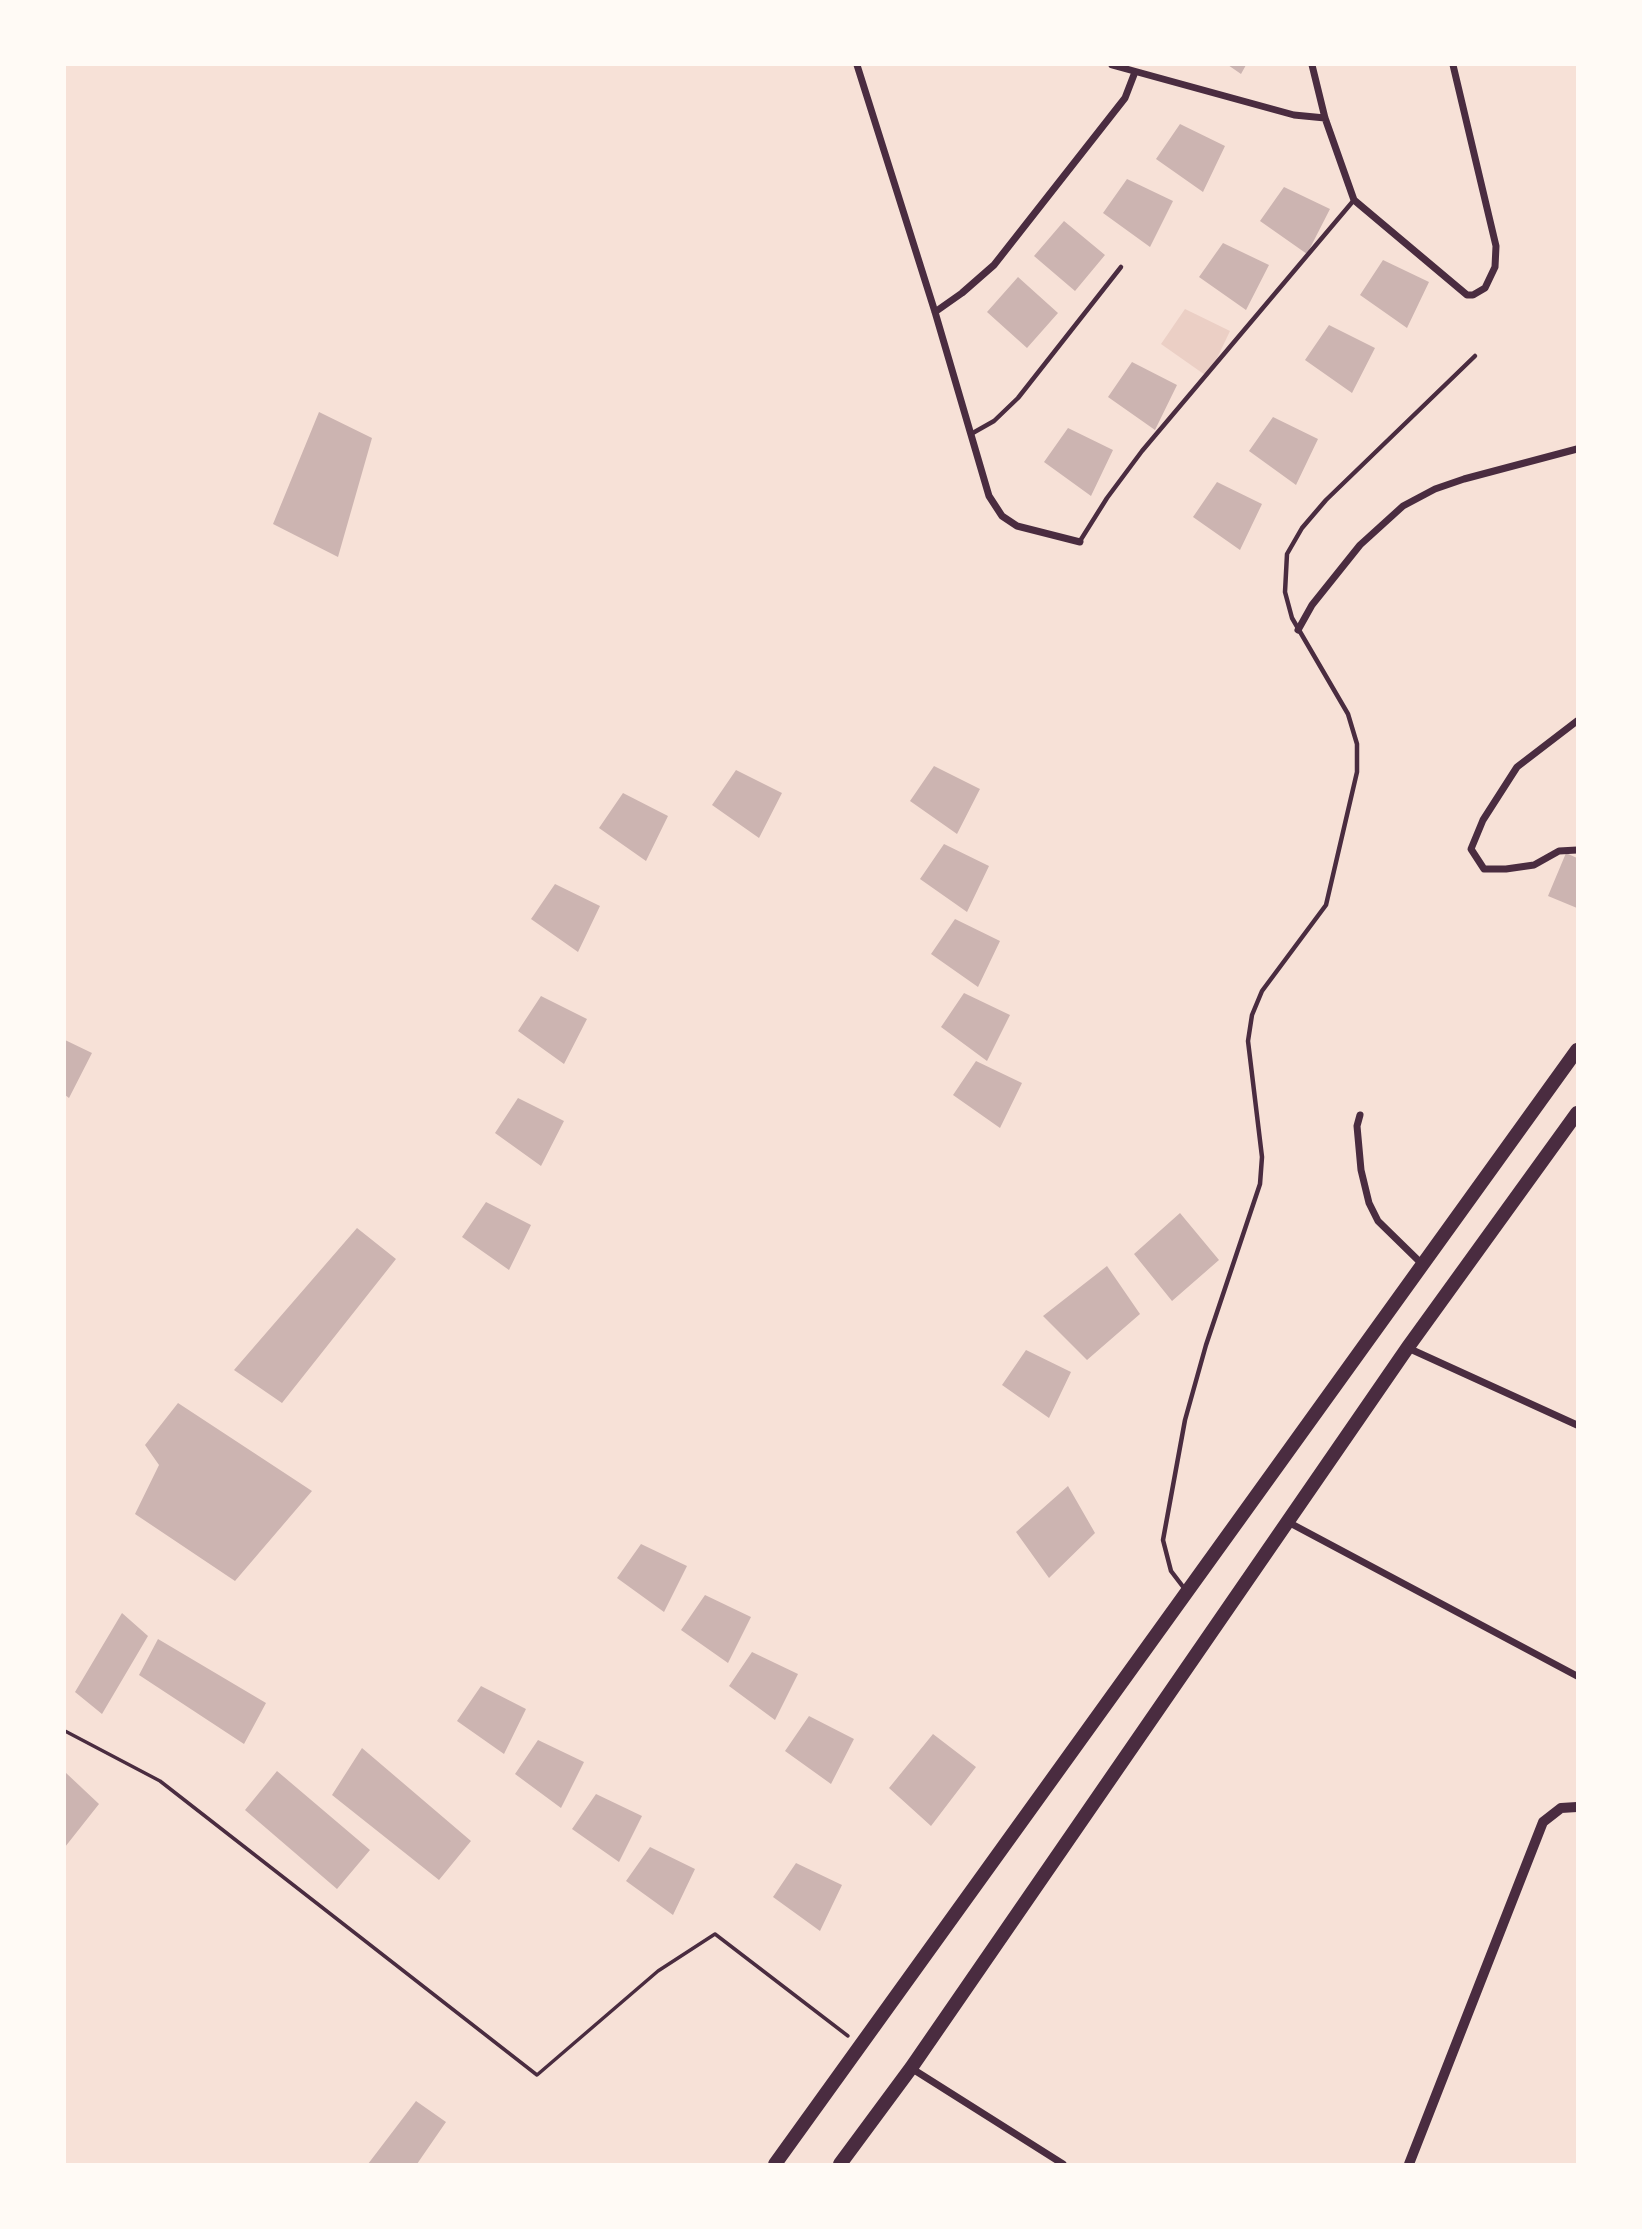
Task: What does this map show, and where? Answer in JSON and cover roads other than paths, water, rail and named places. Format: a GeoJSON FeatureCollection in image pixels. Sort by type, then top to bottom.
{"type":"FeatureCollection","features":[{"type":"Feature","properties":{"kind":"highway"},"geometry":{"type":"LineString","coordinates":[[775,2164],[1577,1050]]}},
{"type":"Feature","properties":{"kind":"highway"},"geometry":{"type":"LineString","coordinates":[[840,2164],[911,2068],[1408,1347],[1577,1112]]}},
{"type":"Feature","properties":{"kind":"street"},"geometry":{"type":"LineString","coordinates":[[857,65],[935,312],[989,496],[1002,516],[1017,526],[1080,542]]}},
{"type":"Feature","properties":{"kind":"street"},"geometry":{"type":"LineString","coordinates":[[1112,65],[1294,116],[1325,118]]}},
{"type":"Feature","properties":{"kind":"street"},"geometry":{"type":"LineString","coordinates":[[1312,65],[1325,118],[1354,200],[1467,295],[1478,294],[1485,288],[1495,267],[1495,235],[1453,65]]}},
{"type":"Feature","properties":{"kind":"street"},"geometry":{"type":"LineString","coordinates":[[935,312],[994,265],[1125,98],[1135,72]]}},
{"type":"Feature","properties":{"kind":"street"},"geometry":{"type":"LineString","coordinates":[[1298,630],[1312,605],[1360,545],[1403,506],[1435,489],[1464,479],[1577,449]]}},
{"type":"Feature","properties":{"kind":"street"},"geometry":{"type":"LineString","coordinates":[[1577,721],[1517,767],[1483,820],[1471,849],[1484,869],[1534,865],[1559,851],[1577,850]]}},
{"type":"Feature","properties":{"kind":"street"},"geometry":{"type":"LineString","coordinates":[[1360,1115],[1357,1126],[1361,1170],[1369,1203],[1378,1221],[1423,1265]]}},
{"type":"Feature","properties":{"kind":"street"},"geometry":{"type":"LineString","coordinates":[[1408,1347],[1577,1425]]}},
{"type":"Feature","properties":{"kind":"street"},"geometry":{"type":"LineString","coordinates":[[1288,1521],[1577,1676]]}},
{"type":"Feature","properties":{"kind":"street"},"geometry":{"type":"LineString","coordinates":[[1409,2164],[1543,1822],[1561,1808],[1577,1807]]}},
{"type":"Feature","properties":{"kind":"street"},"geometry":{"type":"LineString","coordinates":[[911,2068],[1063,2164]]}},
{"type":"Feature","properties":{"kind":"lane"},"geometry":{"type":"LineString","coordinates":[[1080,542],[1107,498],[1142,451],[1354,200]]}},
{"type":"Feature","properties":{"kind":"lane"},"geometry":{"type":"LineString","coordinates":[[971,434],[994,421],[1018,398],[1121,267]]}},
{"type":"Feature","properties":{"kind":"lane"},"geometry":{"type":"LineString","coordinates":[[1187,1591],[1171,1571],[1163,1541],[1185,1420],[1195,1382],[1260,1184],[1262,1157],[1248,1041],[1252,1015],[1262,991],[1326,905],[1357,772],[1357,744],[1348,714],[1298,630],[1288,605],[1285,566],[1287,554],[1302,528],[1326,500],[1475,356]]}}]}
